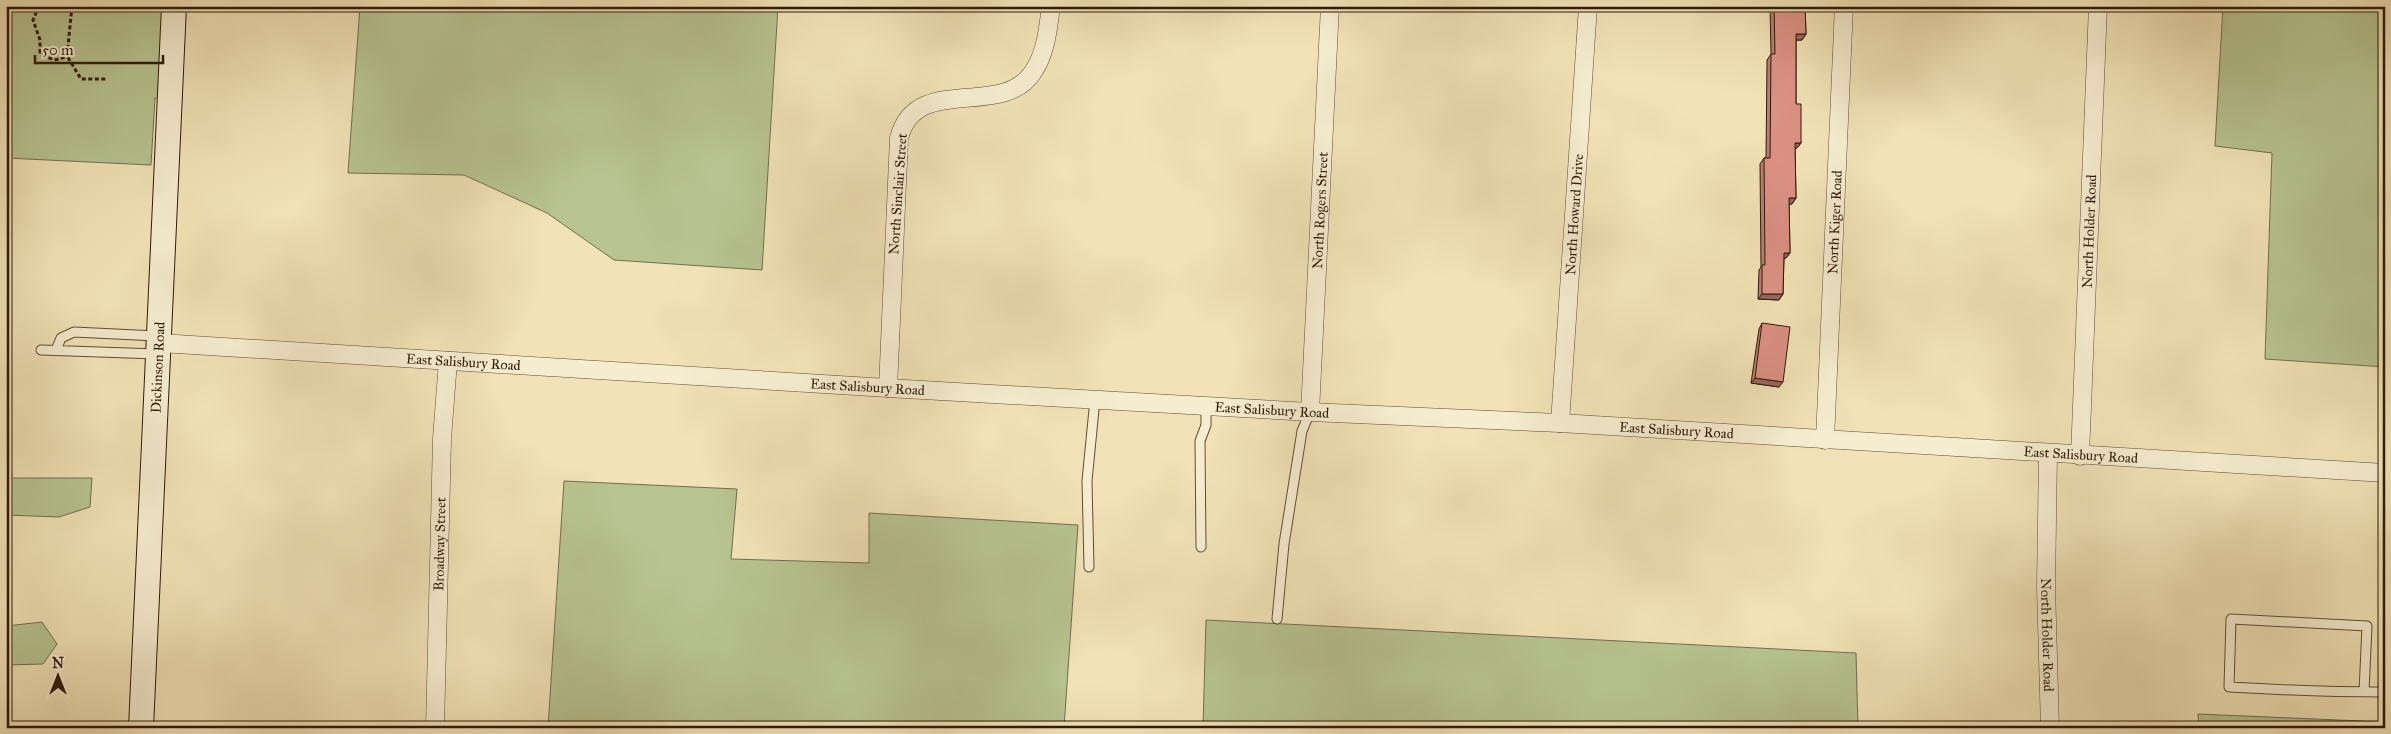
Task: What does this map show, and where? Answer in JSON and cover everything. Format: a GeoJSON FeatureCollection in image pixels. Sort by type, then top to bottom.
{"type":"FeatureCollection","features":[{"type":"Feature","properties":{"kind":"street","name":"Dickinson Road"},"geometry":{"type":"LineString","coordinates":[[142,728],[174,6]]}},
{"type":"Feature","properties":{"kind":"street","name":"North Sinclair Street"},"geometry":{"type":"LineString","coordinates":[[888,388],[899,138],[903,125],[910,114],[928,103],[999,94],[1014,89],[1032,73],[1039,60],[1045,46],[1051,6]]}},
{"type":"Feature","properties":{"kind":"street","name":"North Rogers Street"},"geometry":{"type":"LineString","coordinates":[[1310,412],[1330,6]]}},
{"type":"Feature","properties":{"kind":"street","name":"North Howard Drive"},"geometry":{"type":"LineString","coordinates":[[1560,423],[1588,6]]}},
{"type":"Feature","properties":{"kind":"street","name":"North Kiger Road"},"geometry":{"type":"LineString","coordinates":[[1826,440],[1844,6]]}},
{"type":"Feature","properties":{"kind":"street","name":"North Holder Road"},"geometry":{"type":"LineString","coordinates":[[2080,456],[2098,6]]}},
{"type":"Feature","properties":{"kind":"street","name":"East Salisbury Road"},"geometry":{"type":"LineString","coordinates":[[160,344],[1310,412],[1560,423],[2385,473]]}},
{"type":"Feature","properties":{"kind":"street","name":"Broadway Street"},"geometry":{"type":"LineString","coordinates":[[435,728],[442,439],[448,361]]}},
{"type":"Feature","properties":{"kind":"street","name":"North Holder Road"},"geometry":{"type":"LineString","coordinates":[[2048,453],[2046,587],[2050,728]]}},
{"type":"Feature","properties":{"kind":"lane"},"geometry":{"type":"LineString","coordinates":[[56,350],[61,338],[74,332],[160,344]]}},
{"type":"Feature","properties":{"kind":"lane"},"geometry":{"type":"LineString","coordinates":[[41,350],[160,344]]}},
{"type":"Feature","properties":{"kind":"lane"},"geometry":{"type":"LineString","coordinates":[[1089,567],[1087,481],[1094,399]]}},
{"type":"Feature","properties":{"kind":"lane"},"geometry":{"type":"LineString","coordinates":[[1201,547],[1200,441],[1206,425],[1206,406]]}},
{"type":"Feature","properties":{"kind":"lane"},"geometry":{"type":"LineString","coordinates":[[1277,620],[1287,525],[1302,431],[1310,412]]}},
{"type":"Feature","properties":{"kind":"lane"},"geometry":{"type":"LineString","coordinates":[[2364,692],[2367,626],[2230,619],[2228,688],[2364,692],[2385,692]]}},
{"type":"Feature","properties":{"kind":"path"},"geometry":{"type":"LineString","coordinates":[[38,6],[32,20],[40,40],[40,52],[49,59],[59,60],[67,56]]}},
{"type":"Feature","properties":{"kind":"path"},"geometry":{"type":"LineString","coordinates":[[72,6],[67,56],[81,79],[106,79]]}},
{"type":"Feature","properties":{"kind":"green space"},"geometry":{"type":"Polygon","coordinates":[[[6,6],[174,6],[170,99],[155,98],[151,165],[6,158],[6,6]]]}},
{"type":"Feature","properties":{"kind":"green space"},"geometry":{"type":"Polygon","coordinates":[[[360,6],[778,6],[762,270],[614,260],[547,213],[464,175],[348,173],[360,6]]]}},
{"type":"Feature","properties":{"kind":"green space"},"geometry":{"type":"Polygon","coordinates":[[[2223,6],[2385,6],[2385,367],[2265,359],[2272,153],[2215,146],[2223,6]]]}},
{"type":"Feature","properties":{"kind":"green space"},"geometry":{"type":"Polygon","coordinates":[[[6,478],[92,478],[90,507],[59,517],[6,515],[6,478]]]}},
{"type":"Feature","properties":{"kind":"green space"},"geometry":{"type":"Polygon","coordinates":[[[564,481],[737,489],[731,559],[869,563],[869,513],[1078,525],[1064,728],[548,728],[564,481]]]}},
{"type":"Feature","properties":{"kind":"green space"},"geometry":{"type":"Polygon","coordinates":[[[1206,620],[1856,653],[1858,728],[1203,728],[1206,620]]]}},
{"type":"Feature","properties":{"kind":"green space"},"geometry":{"type":"Polygon","coordinates":[[[42,622],[57,644],[43,664],[6,665],[6,626],[42,622]]]}},
{"type":"Feature","properties":{"kind":"green space"},"geometry":{"type":"Polygon","coordinates":[[[2198,714],[2385,722],[2385,728],[2199,728],[2198,714]]]}},
{"type":"Feature","properties":{"kind":"building"},"geometry":{"type":"Polygon","coordinates":[[[1774,6],[1805,6],[1806,34],[1796,34],[1796,104],[1801,104],[1801,143],[1795,143],[1796,198],[1789,198],[1790,253],[1784,253],[1783,294],[1762,294],[1762,265],[1765,265],[1764,158],[1770,158],[1771,54],[1775,54],[1774,6]]]}},
{"type":"Feature","properties":{"kind":"building"},"geometry":{"type":"Polygon","coordinates":[[[1762,323],[1790,327],[1783,382],[1755,378],[1762,323]]]}}]}
